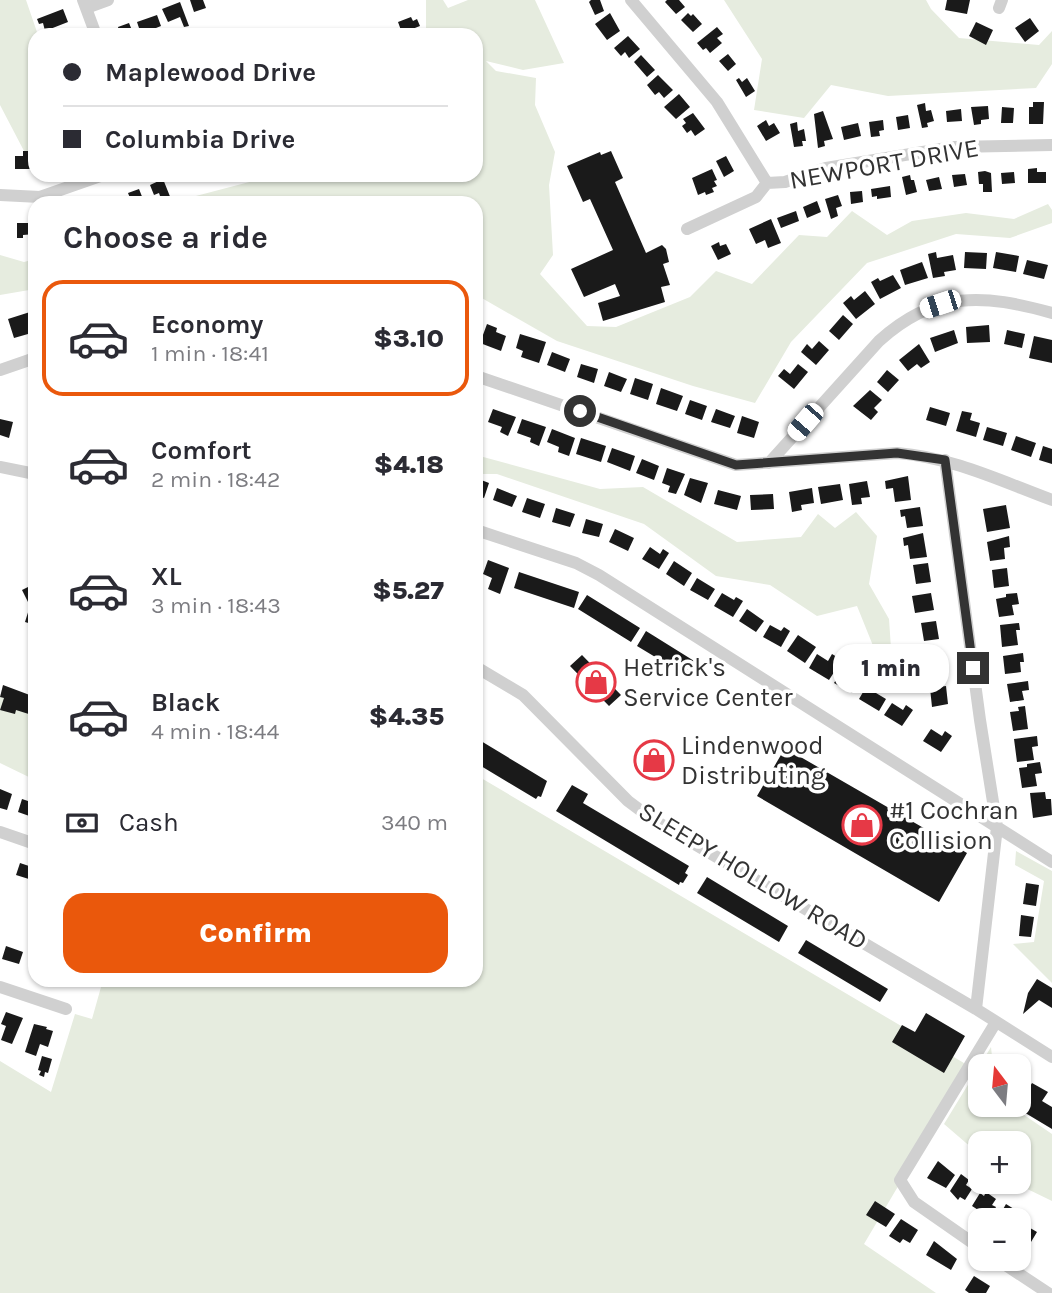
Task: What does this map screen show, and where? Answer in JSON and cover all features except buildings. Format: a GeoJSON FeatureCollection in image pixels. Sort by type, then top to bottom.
{"type":"FeatureCollection","features":[{"type":"Feature","properties":{"kind":"street"},"geometry":{"type":"LineString","coordinates":[[93,28],[84,4],[108,0]]}},
{"type":"Feature","properties":{"kind":"street"},"geometry":{"type":"LineString","coordinates":[[632,0],[718,102],[767,183]]}},
{"type":"Feature","properties":{"kind":"street","name":"NEWPORT DRIVE"},"geometry":{"type":"LineString","coordinates":[[687,229],[756,197],[767,183],[785,182],[826,168],[953,147],[1052,145]]}},
{"type":"Feature","properties":{"kind":"street"},"geometry":{"type":"LineString","coordinates":[[43,196],[83,182]]}},
{"type":"Feature","properties":{"kind":"street"},"geometry":{"type":"LineString","coordinates":[[0,195],[28,196]]}},
{"type":"Feature","properties":{"kind":"street"},"geometry":{"type":"LineString","coordinates":[[769,463],[879,341],[896,325],[916,312],[967,299],[1017,303],[1052,313]]}},
{"type":"Feature","properties":{"kind":"street"},"geometry":{"type":"LineString","coordinates":[[0,370],[28,360]]}},
{"type":"Feature","properties":{"kind":"street"},"geometry":{"type":"LineString","coordinates":[[483,378],[736,465],[897,453],[945,460],[1052,500]]}},
{"type":"Feature","properties":{"kind":"street"},"geometry":{"type":"LineString","coordinates":[[945,460],[997,827],[976,1009]]}},
{"type":"Feature","properties":{"kind":"street"},"geometry":{"type":"LineString","coordinates":[[0,467],[28,473]]}},
{"type":"Feature","properties":{"kind":"street"},"geometry":{"type":"LineString","coordinates":[[483,532],[576,563],[599,575],[1052,862]]}},
{"type":"Feature","properties":{"kind":"street","name":"SLEEPY HOLLOW ROAD"},"geometry":{"type":"LineString","coordinates":[[483,671],[523,695],[628,801],[652,819],[976,1009],[1052,1057]]}},
{"type":"Feature","properties":{"kind":"street"},"geometry":{"type":"LineString","coordinates":[[0,832],[28,842]]}},
{"type":"Feature","properties":{"kind":"street"},"geometry":{"type":"LineString","coordinates":[[0,987],[66,1009]]}},
{"type":"Feature","properties":{"kind":"street"},"geometry":{"type":"LineString","coordinates":[[968,1240],[914,1202],[900,1180],[996,1021]]}},
{"type":"Feature","properties":{"kind":"street"},"geometry":{"type":"LineString","coordinates":[[1015,1271],[1048,1293]]}},
{"type":"Feature","properties":{"kind":"shaded area"},"geometry":{"type":"Polygon","coordinates":[[[0,0],[26,0],[36,28],[28,28],[28,159],[0,105],[0,0]]]}},
{"type":"Feature","properties":{"kind":"shaded area"},"geometry":{"type":"Polygon","coordinates":[[[426,0],[443,0],[448,8],[468,0],[535,0],[564,63],[523,70],[486,61],[496,71],[536,78],[535,105],[555,152],[549,185],[553,255],[540,274],[587,326],[616,327],[690,297],[716,271],[752,284],[799,235],[827,237],[852,211],[887,235],[912,221],[966,213],[1014,219],[1048,204],[1052,210],[1052,223],[1010,238],[956,234],[867,263],[791,342],[755,403],[693,386],[557,341],[483,299],[483,196],[196,196],[249,182],[483,182],[483,28],[426,28],[426,0]]]}},
{"type":"Feature","properties":{"kind":"shaded area"},"geometry":{"type":"Polygon","coordinates":[[[724,0],[926,0],[931,9],[959,38],[1039,45],[1052,31],[1052,64],[1036,88],[888,96],[831,85],[804,118],[754,110],[762,59],[724,0]]]}},
{"type":"Feature","properties":{"kind":"shaded area"},"geometry":{"type":"Polygon","coordinates":[[[0,255],[28,261],[28,290],[0,295],[0,255]]]}},
{"type":"Feature","properties":{"kind":"shaded area"},"geometry":{"type":"Polygon","coordinates":[[[483,457],[600,489],[643,487],[737,542],[801,537],[818,514],[835,528],[856,512],[877,536],[869,584],[889,619],[892,663],[880,663],[857,606],[817,616],[770,585],[716,576],[644,524],[497,474],[483,474],[483,457]]]}},
{"type":"Feature","properties":{"kind":"shaded area"},"geometry":{"type":"Polygon","coordinates":[[[0,697],[28,704],[28,777],[0,763],[0,697]]]}},
{"type":"Feature","properties":{"kind":"shaded area"},"geometry":{"type":"Polygon","coordinates":[[[483,779],[968,1065],[864,1244],[936,1293],[0,1293],[0,1061],[51,1092],[75,1014],[92,1019],[101,987],[483,987],[483,779]]]}},
{"type":"Feature","properties":{"kind":"shaded area"},"geometry":{"type":"Polygon","coordinates":[[[1016,851],[1052,871],[1052,983],[1013,944],[1034,942],[1044,881],[1015,865],[1016,851]]]}},
{"type":"Feature","properties":{"kind":"shaded area"},"geometry":{"type":"Polygon","coordinates":[[[968,1085],[968,1117],[1027,1117],[1052,1134],[1052,1201],[1031,1191],[1031,1131],[968,1131],[968,1145],[944,1124],[968,1085]]]}},
{"type":"Feature","properties":{"kind":"place","name":"Hetrick's Service Center"},"geometry":{"type":"Point","coordinates":[596,682]}},
{"type":"Feature","properties":{"kind":"place","name":"Lindenwood Distributing"},"geometry":{"type":"Point","coordinates":[654,760]}},
{"type":"Feature","properties":{"kind":"place","name":"#1 Cochran Collision"},"geometry":{"type":"Point","coordinates":[862,825]}},
{"type":"Feature","properties":{"kind":"route"},"geometry":{"type":"LineString","coordinates":[[580,411],[736,465],[897,453],[945,460],[973,668]]}}]}
